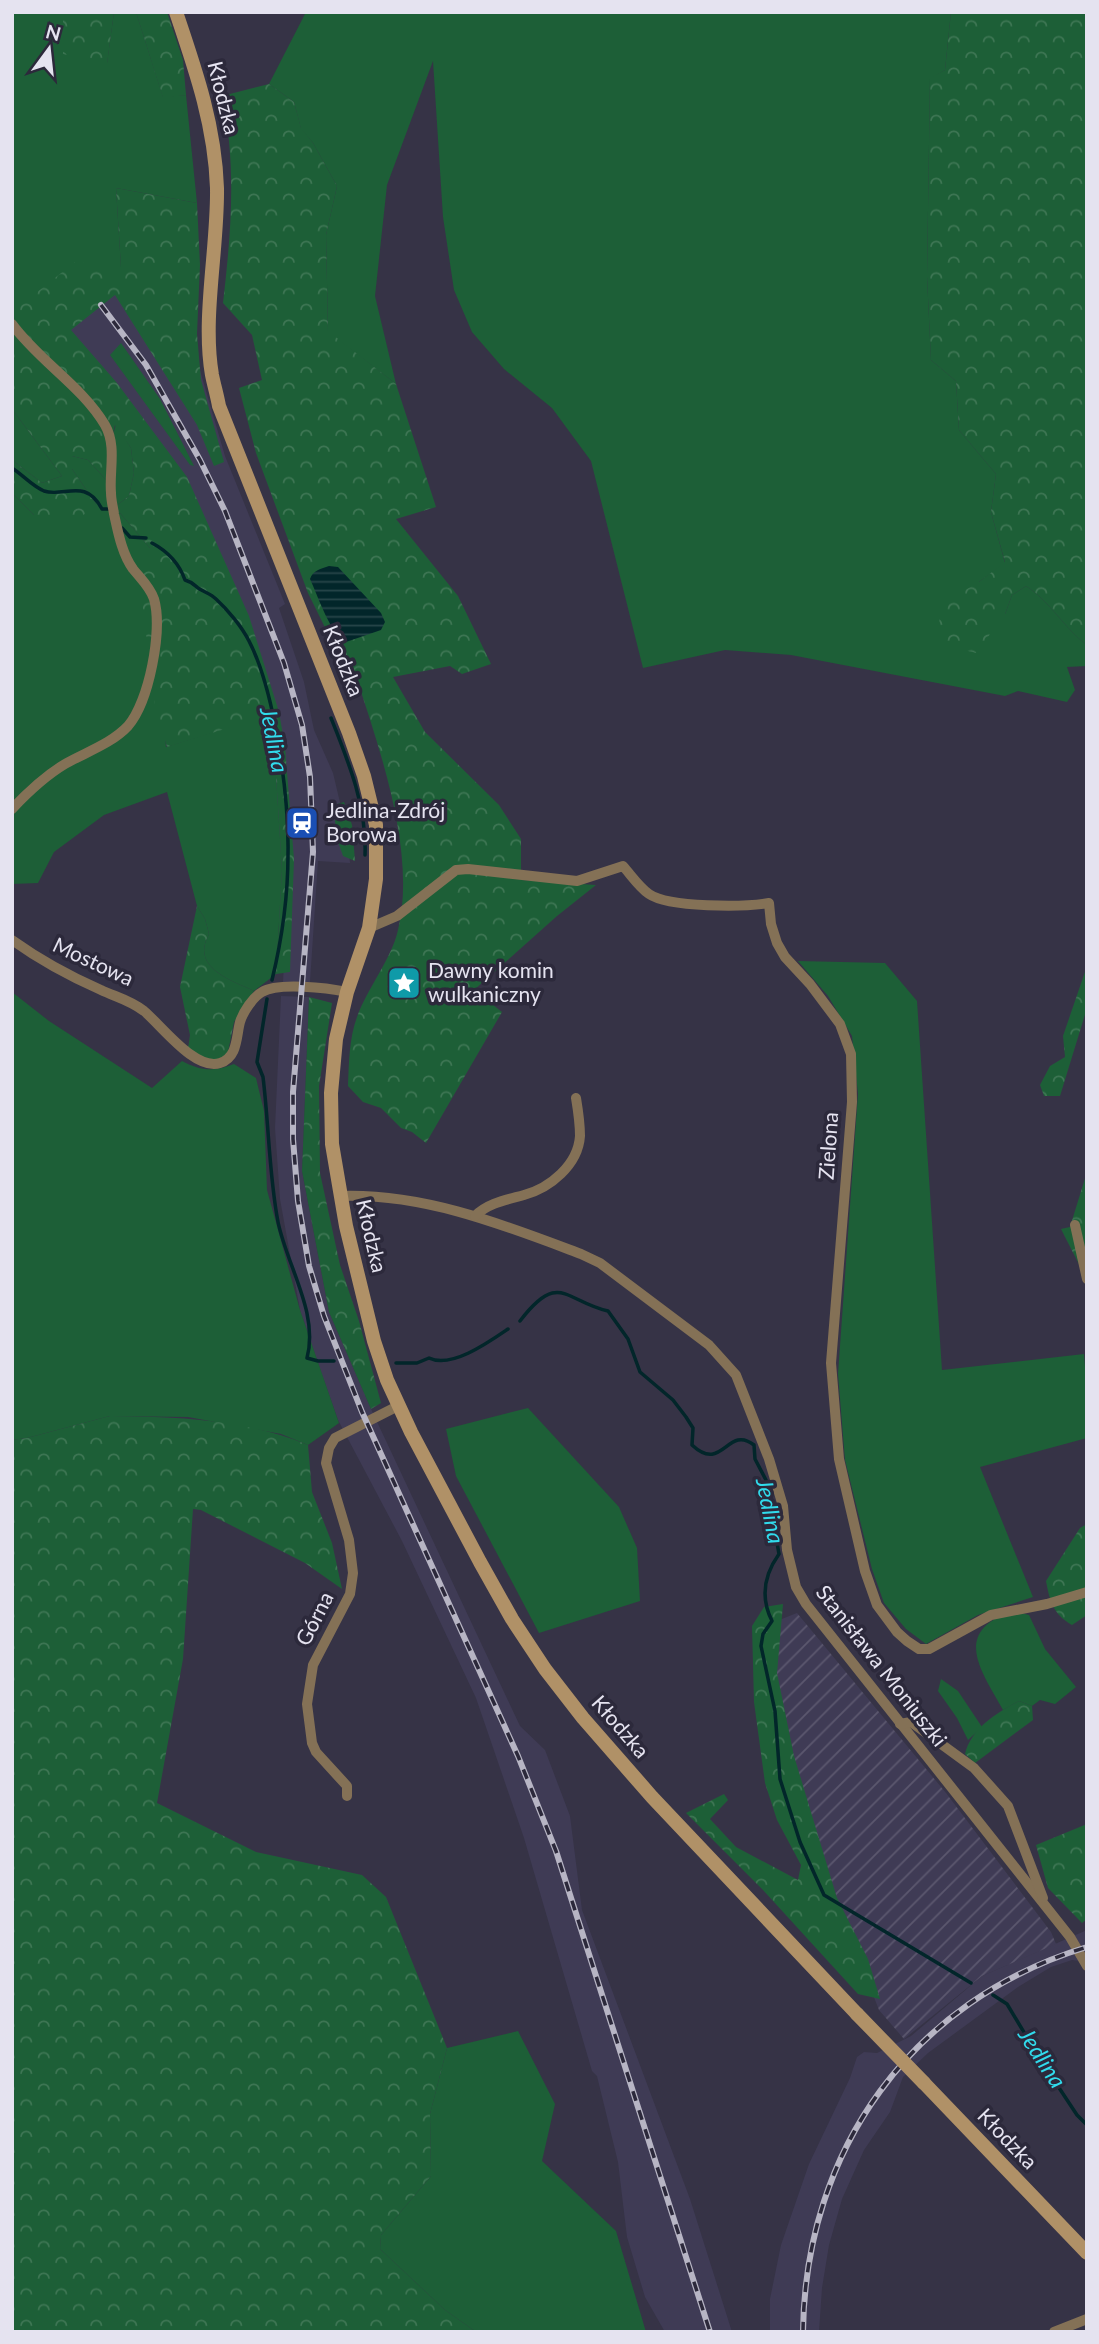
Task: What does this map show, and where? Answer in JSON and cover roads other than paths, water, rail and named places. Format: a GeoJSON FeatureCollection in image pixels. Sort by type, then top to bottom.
{"type":"FeatureCollection","features":[{"type":"Feature","properties":{"kind":"main road","name":"Kłodzka"},"geometry":{"type":"LineString","coordinates":[[176,12],[203,92],[215,156],[216,222],[209,345],[212,374],[228,432],[349,733],[364,776],[376,825],[376,880],[369,928],[346,992],[336,1039],[331,1093],[332,1144],[340,1196],[374,1341],[398,1406],[512,1619],[545,1669],[583,1718],[652,1797],[1087,2253]]}},
{"type":"Feature","properties":{"kind":"street"},"geometry":{"type":"LineString","coordinates":[[12,324],[91,405],[107,427],[113,464],[111,493],[118,528],[127,557],[154,599],[157,640],[153,663],[129,725],[110,741],[63,765],[40,782],[12,809]]}},
{"type":"Feature","properties":{"kind":"street","name":"Zielona"},"geometry":{"type":"LineString","coordinates":[[369,928],[397,916],[456,870],[577,881],[623,866],[651,895],[667,901],[734,907],[769,903],[771,924],[777,943],[785,957],[810,984],[840,1024],[851,1054],[852,1102],[831,1363],[839,1459],[865,1571],[877,1605],[907,1642],[919,1649],[929,1649],[991,1615],[1049,1608],[1087,1592]]}},
{"type":"Feature","properties":{"kind":"street","name":"Mostowa"},"geometry":{"type":"LineString","coordinates":[[12,940],[46,964],[130,1000],[177,1041],[191,1058],[208,1064],[220,1063],[236,1048],[240,1020],[262,991],[286,987],[313,987],[346,992]]}},
{"type":"Feature","properties":{"kind":"street"},"geometry":{"type":"LineString","coordinates":[[475,1216],[485,1206],[536,1192],[569,1165],[580,1136],[576,1098]]}},
{"type":"Feature","properties":{"kind":"street","name":"Stanisława Moniuszki"},"geometry":{"type":"LineString","coordinates":[[340,1196],[362,1195],[442,1207],[475,1216],[600,1263],[709,1345],[724,1360],[736,1375],[769,1460],[783,1506],[787,1550],[796,1587],[813,1614],[1079,1949],[1087,1966]]}},
{"type":"Feature","properties":{"kind":"street"},"geometry":{"type":"LineString","coordinates":[[1075,1224],[1087,1279]]}},
{"type":"Feature","properties":{"kind":"street","name":"Górna"},"geometry":{"type":"LineString","coordinates":[[347,1796],[347,1786],[316,1752],[312,1743],[307,1704],[313,1665],[350,1594],[353,1573],[349,1540],[326,1463],[335,1438],[398,1406]]}},
{"type":"Feature","properties":{"kind":"street"},"geometry":{"type":"LineString","coordinates":[[900,1724],[911,1722],[974,1768],[1008,1806],[1046,1908]]}},
{"type":"Feature","properties":{"kind":"street"},"geometry":{"type":"LineString","coordinates":[[1054,2332],[1087,2319]]}},
{"type":"Feature","properties":{"kind":"waterway","name":"Jedlina"},"geometry":{"type":"LineString","coordinates":[[12,468],[44,491],[81,491],[95,499],[102,509],[109,509]]}},
{"type":"Feature","properties":{"kind":"waterway","name":"Jedlina"},"geometry":{"type":"LineString","coordinates":[[122,528],[130,537],[146,538]]}},
{"type":"Feature","properties":{"kind":"waterway","name":"Jedlina"},"geometry":{"type":"LineString","coordinates":[[152,543],[172,558],[185,580],[214,597],[243,630],[266,687],[279,745],[288,831],[286,902],[272,980]]}},
{"type":"Feature","properties":{"kind":"waterway"},"geometry":{"type":"LineString","coordinates":[[331,718],[360,802],[365,855]]}},
{"type":"Feature","properties":{"kind":"waterway","name":"Jedlina"},"geometry":{"type":"LineString","coordinates":[[267,999],[257,1062],[263,1077],[278,1222],[309,1324],[307,1358],[334,1361]]}},
{"type":"Feature","properties":{"kind":"waterway","name":"Jedlina"},"geometry":{"type":"LineString","coordinates":[[520,1321],[533,1306],[554,1293],[572,1296],[608,1311],[628,1339],[640,1372],[673,1400],[693,1428],[692,1445],[711,1454],[737,1440],[745,1440],[754,1445],[755,1459],[766,1480],[779,1554],[765,1586],[766,1603],[772,1621],[763,1634],[761,1646],[775,1711],[780,1779],[800,1842],[824,1895],[971,1983]]}},
{"type":"Feature","properties":{"kind":"waterway","name":"Jedlina"},"geometry":{"type":"LineString","coordinates":[[396,1363],[459,1357],[508,1329]]}},
{"type":"Feature","properties":{"kind":"waterway","name":"Jedlina"},"geometry":{"type":"LineString","coordinates":[[993,1995],[1007,2004],[1077,2115],[1087,2125]]}},
{"type":"Feature","properties":{"kind":"railway"},"geometry":{"type":"LineString","coordinates":[[101,305],[146,365],[200,460],[225,511],[284,663],[302,725],[310,777],[313,852],[293,1092],[293,1139],[298,1201],[309,1266],[324,1316],[362,1412],[518,1756],[556,1851],[710,2332]]}},
{"type":"Feature","properties":{"kind":"railway"},"geometry":{"type":"LineString","coordinates":[[803,2332],[809,2265],[824,2203],[848,2144],[880,2091],[921,2044],[969,2004],[1025,1971],[1087,1947]]}},
{"type":"Feature","properties":{"kind":"place","name":"Jedlina-Zdrój Borowa"},"geometry":{"type":"Point","coordinates":[302,823]}},
{"type":"Feature","properties":{"kind":"place","name":"Dawny komin wulkaniczny"},"geometry":{"type":"Point","coordinates":[404,983]}}]}
